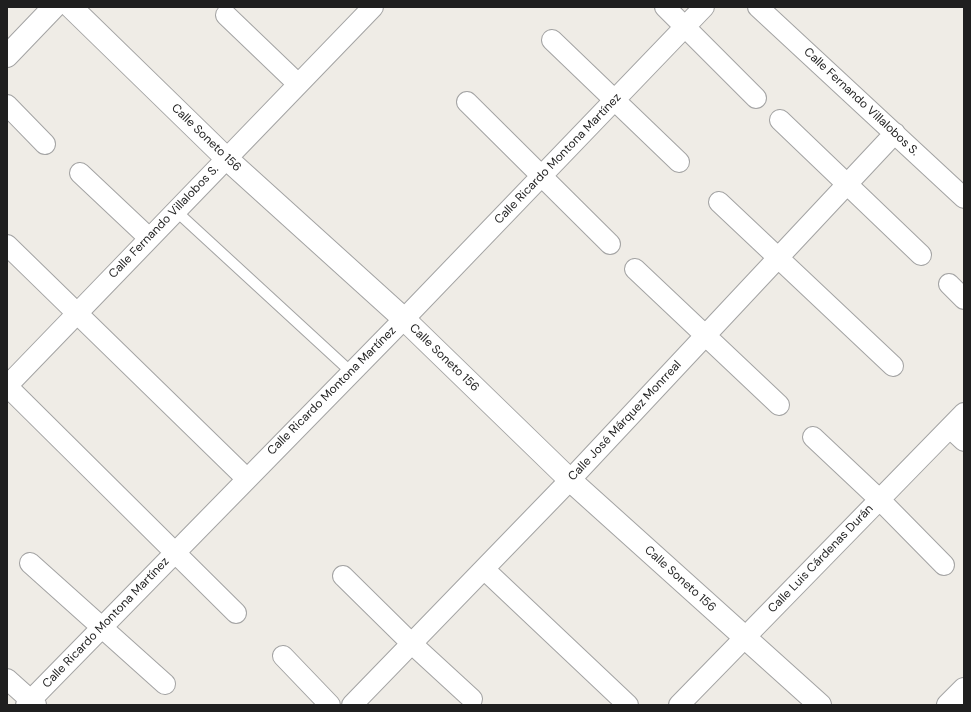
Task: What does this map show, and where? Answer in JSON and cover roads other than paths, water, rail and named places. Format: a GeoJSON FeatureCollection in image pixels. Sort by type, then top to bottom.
{"type":"FeatureCollection","features":[{"type":"Feature","properties":{"kind":"street"},"geometry":{"type":"LineString","coordinates":[[7,56],[54,7]]}},
{"type":"Feature","properties":{"kind":"street","name":"Calle Soneto 156"},"geometry":{"type":"LineString","coordinates":[[71,7],[226,158],[404,319],[570,480],[820,705]]}},
{"type":"Feature","properties":{"kind":"street"},"geometry":{"type":"LineString","coordinates":[[665,7],[686,26],[756,98]]}},
{"type":"Feature","properties":{"kind":"street","name":"Calle Ricardo Montona Martínez"},"geometry":{"type":"LineString","coordinates":[[31,703],[101,627],[350,371],[404,319],[704,7]]}},
{"type":"Feature","properties":{"kind":"street","name":"Calle Fernando Villalobos S."},"geometry":{"type":"LineString","coordinates":[[758,7],[964,198]]}},
{"type":"Feature","properties":{"kind":"street","name":"Calle Fernando Villalobos S."},"geometry":{"type":"LineString","coordinates":[[7,386],[298,84],[368,9]]}},
{"type":"Feature","properties":{"kind":"street"},"geometry":{"type":"LineString","coordinates":[[226,15],[298,84]]}},
{"type":"Feature","properties":{"kind":"street"},"geometry":{"type":"LineString","coordinates":[[552,40],[679,162]]}},
{"type":"Feature","properties":{"kind":"street"},"geometry":{"type":"LineString","coordinates":[[466,102],[542,174],[610,244]]}},
{"type":"Feature","properties":{"kind":"street"},"geometry":{"type":"LineString","coordinates":[[7,105],[45,144]]}},
{"type":"Feature","properties":{"kind":"street"},"geometry":{"type":"LineString","coordinates":[[780,120],[921,255]]}},
{"type":"Feature","properties":{"kind":"street","name":"Calle José Márquez Monrreal"},"geometry":{"type":"LineString","coordinates":[[352,705],[570,480],[895,133]]}},
{"type":"Feature","properties":{"kind":"street"},"geometry":{"type":"LineString","coordinates":[[80,173],[149,238]]}},
{"type":"Feature","properties":{"kind":"street"},"geometry":{"type":"LineString","coordinates":[[719,202],[893,366]]}},
{"type":"Feature","properties":{"kind":"street"},"geometry":{"type":"LineString","coordinates":[[7,245],[246,478]]}},
{"type":"Feature","properties":{"kind":"street"},"geometry":{"type":"LineString","coordinates":[[635,269],[779,405]]}},
{"type":"Feature","properties":{"kind":"street"},"geometry":{"type":"LineString","coordinates":[[949,284],[964,299]]}},
{"type":"Feature","properties":{"kind":"street"},"geometry":{"type":"LineString","coordinates":[[7,386],[236,613]]}},
{"type":"Feature","properties":{"kind":"street","name":"Calle Luis Cárdenas Durán"},"geometry":{"type":"LineString","coordinates":[[679,705],[964,413]]}},
{"type":"Feature","properties":{"kind":"street"},"geometry":{"type":"LineString","coordinates":[[950,428],[964,441]]}},
{"type":"Feature","properties":{"kind":"street"},"geometry":{"type":"LineString","coordinates":[[813,437],[880,500],[944,565]]}},
{"type":"Feature","properties":{"kind":"street"},"geometry":{"type":"LineString","coordinates":[[30,562],[165,684]]}},
{"type":"Feature","properties":{"kind":"street"},"geometry":{"type":"LineString","coordinates":[[484,569],[628,705]]}},
{"type":"Feature","properties":{"kind":"street"},"geometry":{"type":"LineString","coordinates":[[343,576],[411,643],[472,699]]}},
{"type":"Feature","properties":{"kind":"street"},"geometry":{"type":"LineString","coordinates":[[283,656],[330,705]]}},
{"type":"Feature","properties":{"kind":"street"},"geometry":{"type":"LineString","coordinates":[[7,679],[31,703]]}},
{"type":"Feature","properties":{"kind":"street"},"geometry":{"type":"LineString","coordinates":[[948,705],[964,690]]}},
{"type":"Feature","properties":{"kind":"lane"},"geometry":{"type":"LineString","coordinates":[[176,211],[350,371]]}}]}
